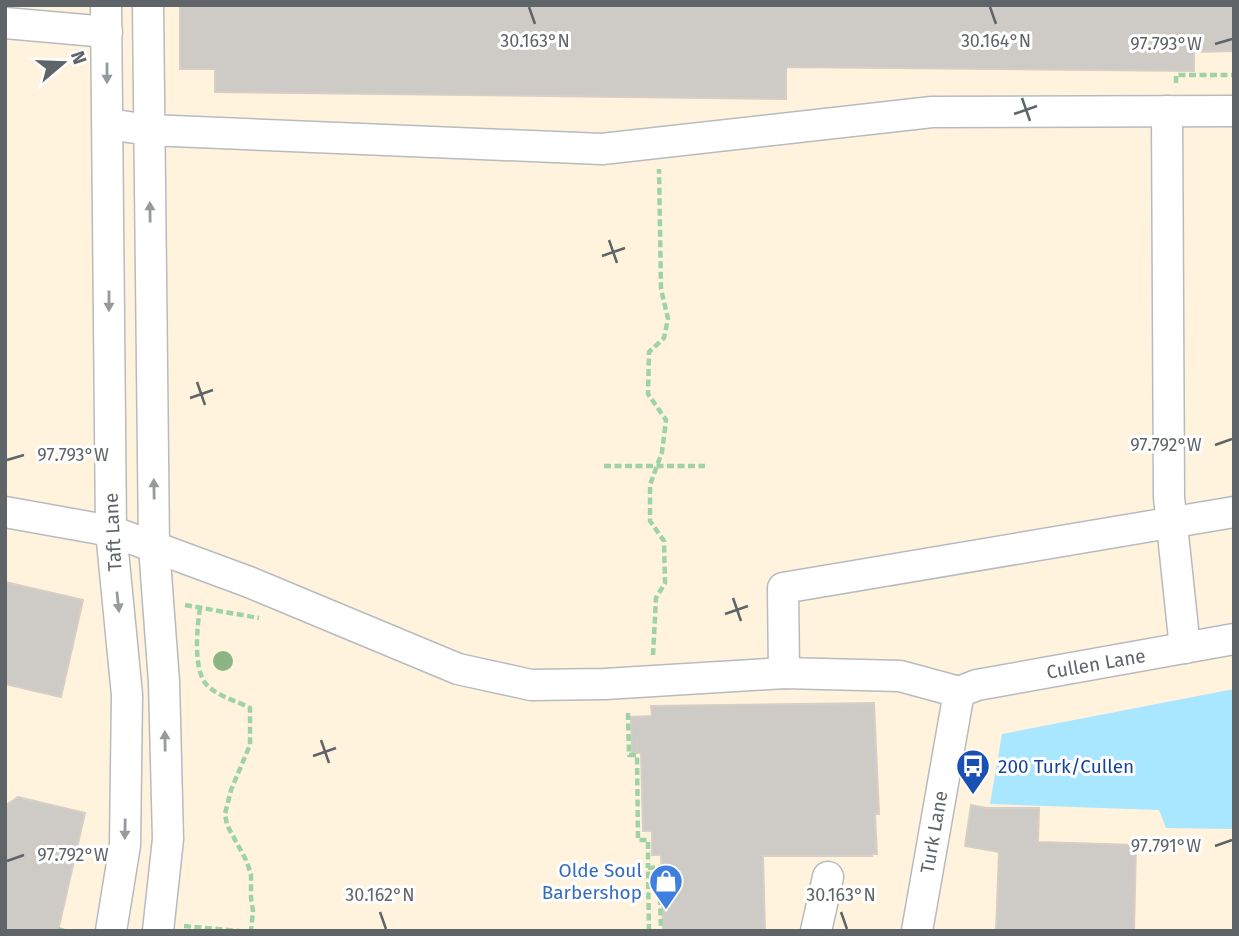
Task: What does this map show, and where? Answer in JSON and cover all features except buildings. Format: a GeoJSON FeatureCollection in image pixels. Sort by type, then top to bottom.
{"type":"FeatureCollection","features":[{"type":"Feature","properties":{"kind":"street"},"geometry":{"type":"LineString","coordinates":[[148,5],[155,547],[164,682],[167,928]]}},
{"type":"Feature","properties":{"kind":"street"},"geometry":{"type":"LineString","coordinates":[[5,23],[106,19]]}},
{"type":"Feature","properties":{"kind":"street","name":"Taft Lane"},"geometry":{"type":"LineString","coordinates":[[106,19],[111,531],[127,695],[125,845],[111,931]]}},
{"type":"Feature","properties":{"kind":"street"},"geometry":{"type":"LineString","coordinates":[[107,124],[149,130],[602,149],[932,112],[1171,102],[1234,111]]}},
{"type":"Feature","properties":{"kind":"street"},"geometry":{"type":"LineString","coordinates":[[1171,102],[1169,483],[1185,648]]}},
{"type":"Feature","properties":{"kind":"street"},"geometry":{"type":"LineString","coordinates":[[5,512],[111,531],[249,582],[458,669],[531,685],[784,673],[900,676],[959,692]]}},
{"type":"Feature","properties":{"kind":"street"},"geometry":{"type":"LineString","coordinates":[[784,673],[783,588],[1234,512]]}},
{"type":"Feature","properties":{"kind":"street","name":"Cullen Lane"},"geometry":{"type":"LineString","coordinates":[[959,692],[977,685],[1234,639]]}},
{"type":"Feature","properties":{"kind":"street","name":"Turk Lane"},"geometry":{"type":"LineString","coordinates":[[916,931],[959,692]]}},
{"type":"Feature","properties":{"kind":"street"},"geometry":{"type":"LineString","coordinates":[[816,931],[828,877]]}},
{"type":"Feature","properties":{"kind":"path"},"geometry":{"type":"LineString","coordinates":[[1171,102],[1176,75],[1234,75]]}},
{"type":"Feature","properties":{"kind":"path"},"geometry":{"type":"LineString","coordinates":[[654,681],[656,598],[665,583],[664,541],[650,522],[650,485],[662,452],[666,420],[648,394],[649,352],[664,338],[667,319],[661,289],[659,143]]}},
{"type":"Feature","properties":{"kind":"path"},"geometry":{"type":"LineString","coordinates":[[604,466],[705,466]]}},
{"type":"Feature","properties":{"kind":"path"},"geometry":{"type":"LineString","coordinates":[[184,605],[266,619]]}},
{"type":"Feature","properties":{"kind":"path"},"geometry":{"type":"LineString","coordinates":[[200,608],[198,656],[206,683],[221,695],[250,708],[250,745],[231,790],[225,814],[227,825],[251,874],[251,931]]}},
{"type":"Feature","properties":{"kind":"path"},"geometry":{"type":"LineString","coordinates":[[628,713],[629,755],[638,755],[638,840],[648,840],[649,929],[661,929],[659,867],[649,868]]}},
{"type":"Feature","properties":{"kind":"path"},"geometry":{"type":"LineString","coordinates":[[167,928],[239,931]]}},
{"type":"Feature","properties":{"kind":"shaded area"},"geometry":{"type":"Polygon","coordinates":[[[5,5],[1234,5],[1234,931],[5,931],[5,5]]]}},
{"type":"Feature","properties":{"kind":"water"},"geometry":{"type":"Polygon","coordinates":[[[1234,689],[1232,829],[1166,828],[1159,810],[990,804],[1002,734],[1234,689]]]}},
{"type":"Feature","properties":{"kind":"place","name":"200 Turk/Cullen"},"geometry":{"type":"Point","coordinates":[973,796]}},
{"type":"Feature","properties":{"kind":"place","name":"Olde Soul Barbershop"},"geometry":{"type":"Point","coordinates":[666,911]}}]}
